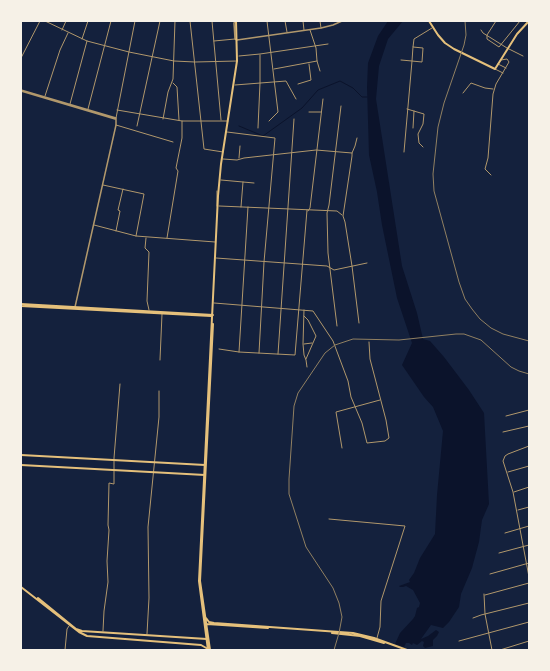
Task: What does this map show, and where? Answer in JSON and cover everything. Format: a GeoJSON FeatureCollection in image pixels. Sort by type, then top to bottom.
{"type":"FeatureCollection","features":[{"type":"Feature","properties":{"kind":"main road"},"geometry":{"type":"LineString","coordinates":[[205,623],[200,580],[216,242],[223,152],[237,61],[236,21]]}},
{"type":"Feature","properties":{"kind":"main road"},"geometry":{"type":"LineString","coordinates":[[429,21],[444,42],[495,69],[517,34],[529,21]]}},
{"type":"Feature","properties":{"kind":"main road"},"geometry":{"type":"LineString","coordinates":[[218,206],[223,159],[239,56],[237,40]]}},
{"type":"Feature","properties":{"kind":"main road"},"geometry":{"type":"LineString","coordinates":[[213,303],[216,242]]}},
{"type":"Feature","properties":{"kind":"main road"},"geometry":{"type":"LineString","coordinates":[[21,305],[213,315]]}},
{"type":"Feature","properties":{"kind":"main road"},"geometry":{"type":"LineString","coordinates":[[205,470],[210,368]]}},
{"type":"Feature","properties":{"kind":"main road"},"geometry":{"type":"LineString","coordinates":[[21,455],[205,466]]}},
{"type":"Feature","properties":{"kind":"main road"},"geometry":{"type":"LineString","coordinates":[[21,465],[205,475]]}},
{"type":"Feature","properties":{"kind":"main road"},"geometry":{"type":"LineString","coordinates":[[205,475],[199,580],[209,650]]}},
{"type":"Feature","properties":{"kind":"main road"},"geometry":{"type":"LineString","coordinates":[[21,587],[76,629],[207,639]]}},
{"type":"Feature","properties":{"kind":"main road"},"geometry":{"type":"LineString","coordinates":[[205,618],[214,624]]}},
{"type":"Feature","properties":{"kind":"main road"},"geometry":{"type":"LineString","coordinates":[[205,623],[339,633],[360,636],[407,650]]}},
{"type":"Feature","properties":{"kind":"main road"},"geometry":{"type":"LineString","coordinates":[[70,624],[79,632],[87,636],[201,644],[209,650]]}},
{"type":"Feature","properties":{"kind":"main road"},"geometry":{"type":"LineString","coordinates":[[202,638],[205,636],[209,626],[214,624]]}},
{"type":"Feature","properties":{"kind":"main road"},"geometry":{"type":"LineString","coordinates":[[87,631],[87,636]]}},
{"type":"Feature","properties":{"kind":"main road"},"geometry":{"type":"LineString","coordinates":[[132,634],[132,640]]}},
{"type":"Feature","properties":{"kind":"main road"},"geometry":{"type":"LineString","coordinates":[[184,637],[184,643]]}},
{"type":"Feature","properties":{"kind":"main road"},"geometry":{"type":"LineString","coordinates":[[394,646],[404,650]]}},
{"type":"Feature","properties":{"kind":"street"},"geometry":{"type":"LineString","coordinates":[[21,58],[40,21]]}},
{"type":"Feature","properties":{"kind":"street"},"geometry":{"type":"LineString","coordinates":[[45,21],[87,41],[129,52],[174,61],[237,61]]}},
{"type":"Feature","properties":{"kind":"street"},"geometry":{"type":"LineString","coordinates":[[62,30],[66,21]]}},
{"type":"Feature","properties":{"kind":"street"},"geometry":{"type":"LineString","coordinates":[[82,39],[88,21]]}},
{"type":"Feature","properties":{"kind":"street"},"geometry":{"type":"LineString","coordinates":[[88,110],[111,21]]}},
{"type":"Feature","properties":{"kind":"street"},"geometry":{"type":"LineString","coordinates":[[74,308],[116,125],[135,21]]}},
{"type":"Feature","properties":{"kind":"street"},"geometry":{"type":"LineString","coordinates":[[137,126],[160,21]]}},
{"type":"Feature","properties":{"kind":"street"},"geometry":{"type":"LineString","coordinates":[[163,118],[168,92],[172,82],[175,21]]}},
{"type":"Feature","properties":{"kind":"street"},"geometry":{"type":"LineString","coordinates":[[190,21],[204,149],[223,152]]}},
{"type":"Feature","properties":{"kind":"street"},"geometry":{"type":"LineString","coordinates":[[212,21],[221,121]]}},
{"type":"Feature","properties":{"kind":"street"},"geometry":{"type":"LineString","coordinates":[[267,21],[278,112],[268,121]]}},
{"type":"Feature","properties":{"kind":"street"},"geometry":{"type":"LineString","coordinates":[[285,21],[287,33]]}},
{"type":"Feature","properties":{"kind":"street"},"geometry":{"type":"LineString","coordinates":[[303,21],[304,31]]}},
{"type":"Feature","properties":{"kind":"street"},"geometry":{"type":"LineString","coordinates":[[320,21],[321,28]]}},
{"type":"Feature","properties":{"kind":"street"},"geometry":{"type":"LineString","coordinates":[[214,41],[237,40],[304,31],[333,25],[341,21]]}},
{"type":"Feature","properties":{"kind":"street"},"geometry":{"type":"LineString","coordinates":[[487,35],[496,21]]}},
{"type":"Feature","properties":{"kind":"street"},"geometry":{"type":"LineString","coordinates":[[487,35],[487,39],[499,47],[520,21]]}},
{"type":"Feature","properties":{"kind":"street"},"geometry":{"type":"LineString","coordinates":[[404,152],[415,38],[433,27]]}},
{"type":"Feature","properties":{"kind":"street"},"geometry":{"type":"LineString","coordinates":[[310,30],[320,71]]}},
{"type":"Feature","properties":{"kind":"street"},"geometry":{"type":"LineString","coordinates":[[481,30],[523,56]]}},
{"type":"Feature","properties":{"kind":"street"},"geometry":{"type":"LineString","coordinates":[[44,98],[60,50],[68,32]]}},
{"type":"Feature","properties":{"kind":"street"},"geometry":{"type":"LineString","coordinates":[[70,105],[87,41]]}},
{"type":"Feature","properties":{"kind":"street"},"geometry":{"type":"LineString","coordinates":[[239,56],[328,44]]}},
{"type":"Feature","properties":{"kind":"street"},"geometry":{"type":"LineString","coordinates":[[401,60],[422,62],[423,48],[413,47]]}},
{"type":"Feature","properties":{"kind":"street"},"geometry":{"type":"LineString","coordinates":[[258,128],[260,54]]}},
{"type":"Feature","properties":{"kind":"street"},"geometry":{"type":"LineString","coordinates":[[273,69],[309,63],[317,60]]}},
{"type":"Feature","properties":{"kind":"street"},"geometry":{"type":"LineString","coordinates":[[491,175],[485,169],[488,158],[494,89],[509,63],[508,60],[501,60]]}},
{"type":"Feature","properties":{"kind":"street"},"geometry":{"type":"LineString","coordinates":[[298,84],[311,80],[309,63]]}},
{"type":"Feature","properties":{"kind":"street"},"geometry":{"type":"LineString","coordinates":[[498,64],[506,68]]}},
{"type":"Feature","properties":{"kind":"street"},"geometry":{"type":"LineString","coordinates":[[495,69],[503,72]]}},
{"type":"Feature","properties":{"kind":"street"},"geometry":{"type":"LineString","coordinates":[[235,85],[286,81],[296,98]]}},
{"type":"Feature","properties":{"kind":"street"},"geometry":{"type":"LineString","coordinates":[[172,82],[177,87],[179,120]]}},
{"type":"Feature","properties":{"kind":"street"},"geometry":{"type":"LineString","coordinates":[[463,93],[471,83],[485,88],[494,89]]}},
{"type":"Feature","properties":{"kind":"street"},"geometry":{"type":"LineString","coordinates":[[21,91],[116,119]]}},
{"type":"Feature","properties":{"kind":"street"},"geometry":{"type":"LineString","coordinates":[[219,349],[239,352],[295,355],[302,264],[323,98]]}},
{"type":"Feature","properties":{"kind":"street"},"geometry":{"type":"LineString","coordinates":[[337,326],[330,269],[327,211],[341,106]]}},
{"type":"Feature","properties":{"kind":"street"},"geometry":{"type":"LineString","coordinates":[[407,109],[424,114],[423,124],[418,134],[419,143],[423,147]]}},
{"type":"Feature","properties":{"kind":"street"},"geometry":{"type":"LineString","coordinates":[[118,110],[140,115],[182,121],[228,122]]}},
{"type":"Feature","properties":{"kind":"street"},"geometry":{"type":"LineString","coordinates":[[412,128],[414,111]]}},
{"type":"Feature","properties":{"kind":"street"},"geometry":{"type":"LineString","coordinates":[[309,112],[321,112]]}},
{"type":"Feature","properties":{"kind":"street"},"geometry":{"type":"LineString","coordinates":[[278,354],[294,119]]}},
{"type":"Feature","properties":{"kind":"street"},"geometry":{"type":"LineString","coordinates":[[167,238],[178,170],[176,168],[182,138],[182,121]]}},
{"type":"Feature","properties":{"kind":"street"},"geometry":{"type":"LineString","coordinates":[[116,125],[173,142]]}},
{"type":"Feature","properties":{"kind":"street"},"geometry":{"type":"LineString","coordinates":[[228,132],[275,138],[268,208],[259,353]]}},
{"type":"Feature","properties":{"kind":"street"},"geometry":{"type":"LineString","coordinates":[[343,216],[352,153],[357,138]]}},
{"type":"Feature","properties":{"kind":"street"},"geometry":{"type":"LineString","coordinates":[[239,159],[240,146]]}},
{"type":"Feature","properties":{"kind":"street"},"geometry":{"type":"LineString","coordinates":[[223,159],[237,160],[316,150],[352,153]]}},
{"type":"Feature","properties":{"kind":"street"},"geometry":{"type":"LineString","coordinates":[[221,180],[254,183]]}},
{"type":"Feature","properties":{"kind":"street"},"geometry":{"type":"LineString","coordinates":[[241,207],[243,182]]}},
{"type":"Feature","properties":{"kind":"street"},"geometry":{"type":"LineString","coordinates":[[103,184],[144,194],[136,236]]}},
{"type":"Feature","properties":{"kind":"street"},"geometry":{"type":"LineString","coordinates":[[116,231],[120,211],[118,210],[123,189]]}},
{"type":"Feature","properties":{"kind":"street"},"geometry":{"type":"LineString","coordinates":[[218,206],[338,211],[343,216],[345,222],[359,323]]}},
{"type":"Feature","properties":{"kind":"street"},"geometry":{"type":"LineString","coordinates":[[239,352],[248,207]]}},
{"type":"Feature","properties":{"kind":"street"},"geometry":{"type":"LineString","coordinates":[[93,225],[136,236],[216,242]]}},
{"type":"Feature","properties":{"kind":"street"},"geometry":{"type":"LineString","coordinates":[[146,237],[145,248],[149,252],[147,301],[149,312]]}},
{"type":"Feature","properties":{"kind":"street"},"geometry":{"type":"LineString","coordinates":[[216,258],[327,266],[334,270],[367,263]]}},
{"type":"Feature","properties":{"kind":"street"},"geometry":{"type":"LineString","coordinates":[[213,303],[313,311],[325,327],[335,345],[367,443],[386,441],[389,438],[386,420],[370,359],[369,342]]}},
{"type":"Feature","properties":{"kind":"street"},"geometry":{"type":"LineString","coordinates":[[304,310],[303,344],[307,367]]}},
{"type":"Feature","properties":{"kind":"street"},"geometry":{"type":"LineString","coordinates":[[160,360],[162,313]]}},
{"type":"Feature","properties":{"kind":"street"},"geometry":{"type":"LineString","coordinates":[[304,316],[308,320],[316,336],[306,360]]}},
{"type":"Feature","properties":{"kind":"street"},"geometry":{"type":"LineString","coordinates":[[303,344],[314,343]]}},
{"type":"Feature","properties":{"kind":"street"},"geometry":{"type":"LineString","coordinates":[[103,632],[108,582],[107,561],[109,530],[109,483],[114,484],[120,384]]}},
{"type":"Feature","properties":{"kind":"street"},"geometry":{"type":"LineString","coordinates":[[147,634],[149,598],[148,540],[159,391]]}},
{"type":"Feature","properties":{"kind":"street"},"geometry":{"type":"LineString","coordinates":[[342,448],[336,412],[380,400]]}},
{"type":"Feature","properties":{"kind":"street"},"geometry":{"type":"LineString","coordinates":[[506,416],[529,410]]}},
{"type":"Feature","properties":{"kind":"street"},"geometry":{"type":"LineString","coordinates":[[504,432],[528,426],[529,429]]}},
{"type":"Feature","properties":{"kind":"street"},"geometry":{"type":"LineString","coordinates":[[529,446],[508,454],[505,456],[503,461],[513,492],[529,577]]}},
{"type":"Feature","properties":{"kind":"street"},"geometry":{"type":"LineString","coordinates":[[507,472],[529,466]]}},
{"type":"Feature","properties":{"kind":"street"},"geometry":{"type":"LineString","coordinates":[[513,492],[529,487]]}},
{"type":"Feature","properties":{"kind":"street"},"geometry":{"type":"LineString","coordinates":[[517,510],[529,507]]}},
{"type":"Feature","properties":{"kind":"street"},"geometry":{"type":"LineString","coordinates":[[329,519],[405,526],[381,601],[380,627],[376,640]]}},
{"type":"Feature","properties":{"kind":"street"},"geometry":{"type":"LineString","coordinates":[[505,533],[529,526]]}},
{"type":"Feature","properties":{"kind":"street"},"geometry":{"type":"LineString","coordinates":[[499,553],[529,545]]}},
{"type":"Feature","properties":{"kind":"street"},"geometry":{"type":"LineString","coordinates":[[490,574],[529,563]]}},
{"type":"Feature","properties":{"kind":"street"},"geometry":{"type":"LineString","coordinates":[[492,650],[485,614],[484,594],[529,584]]}},
{"type":"Feature","properties":{"kind":"street"},"geometry":{"type":"LineString","coordinates":[[473,618],[529,603]]}},
{"type":"Feature","properties":{"kind":"street"},"geometry":{"type":"LineString","coordinates":[[459,641],[529,622]]}},
{"type":"Feature","properties":{"kind":"street"},"geometry":{"type":"LineString","coordinates":[[65,650],[67,629],[70,624]]}},
{"type":"Feature","properties":{"kind":"street"},"geometry":{"type":"LineString","coordinates":[[500,650],[529,641]]}},
{"type":"Feature","properties":{"kind":"water"},"geometry":{"type":"Polygon","coordinates":[[[388,21],[403,21],[388,39],[379,66],[376,99],[402,266],[417,313],[423,339],[430,341],[444,357],[484,413],[489,504],[482,520],[479,542],[472,568],[461,594],[459,607],[443,628],[431,625],[421,639],[436,630],[439,632],[433,640],[433,646],[425,648],[423,646],[424,642],[422,641],[417,645],[413,643],[412,645],[406,643],[404,647],[395,644],[400,633],[415,616],[420,603],[413,590],[406,586],[399,586],[410,582],[409,580],[414,573],[420,558],[435,534],[443,431],[433,407],[424,397],[402,365],[412,343],[397,298],[369,155],[367,87],[368,63],[378,36],[388,21]]]}},
{"type":"Feature","properties":{"kind":"waterway"},"geometry":{"type":"LineString","coordinates":[[239,126],[263,136],[302,108],[318,90],[340,81],[353,88],[362,97],[367,97]]}},
{"type":"Feature","properties":{"kind":"railway"},"geometry":{"type":"LineString","coordinates":[[465,21],[466,35],[464,45],[444,103],[438,127],[433,174],[434,191],[465,299],[480,319],[491,328],[503,334],[529,341]]}},
{"type":"Feature","properties":{"kind":"railway"},"geometry":{"type":"LineString","coordinates":[[334,650],[342,617],[339,603],[333,588],[306,547],[289,494],[294,406],[298,393],[325,353],[335,345],[353,339],[399,340],[464,334],[481,340],[511,367],[529,374]]}}]}
